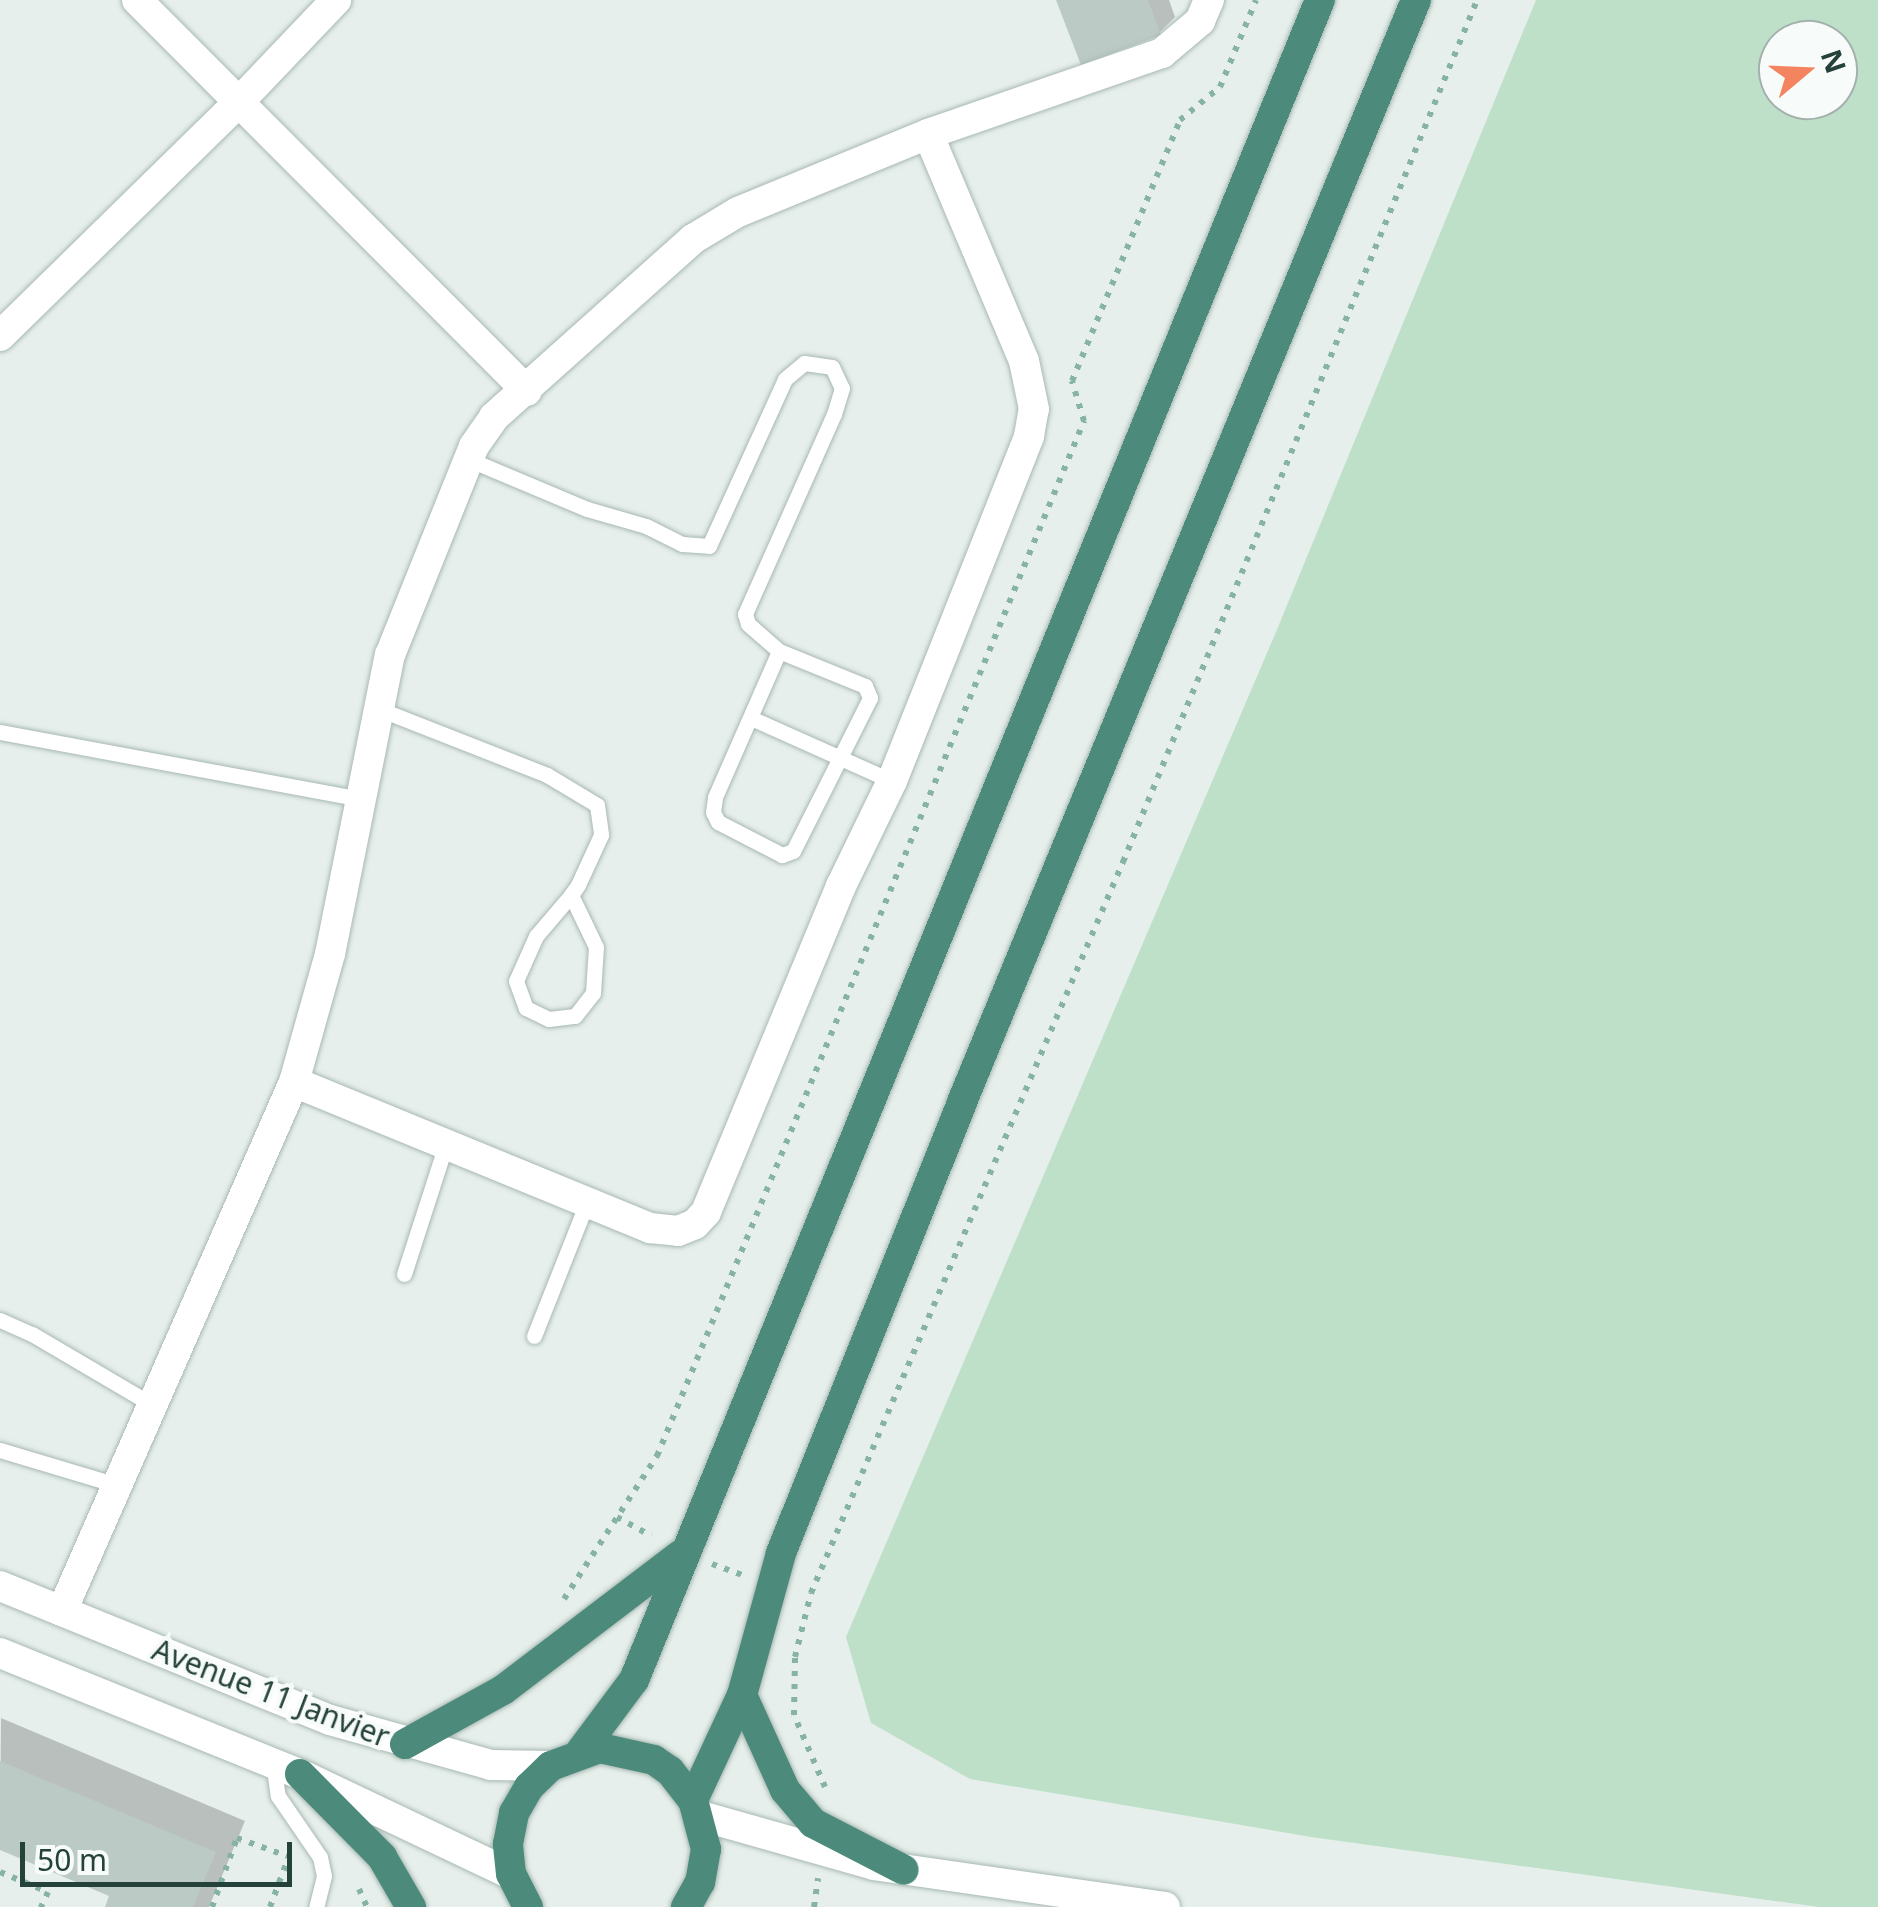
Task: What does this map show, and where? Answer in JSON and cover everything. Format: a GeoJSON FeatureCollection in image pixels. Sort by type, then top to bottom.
{"type":"FeatureCollection","features":[{"type":"Feature","properties":{"kind":"highway"},"geometry":{"type":"LineString","coordinates":[[581,1751],[634,1680],[682,1554],[1320,0]]}},
{"type":"Feature","properties":{"kind":"highway"},"geometry":{"type":"LineString","coordinates":[[697,1808],[742,1695],[781,1553],[969,1084],[1416,0]]}},
{"type":"Feature","properties":{"kind":"highway"},"geometry":{"type":"LineString","coordinates":[[405,1744],[503,1690],[682,1554]]}},
{"type":"Feature","properties":{"kind":"highway"},"geometry":{"type":"LineString","coordinates":[[742,1695],[785,1790],[813,1823],[904,1870]]}},
{"type":"Feature","properties":{"kind":"highway"},"geometry":{"type":"LineString","coordinates":[[528,1907],[512,1874],[508,1844],[514,1813],[529,1786],[551,1766],[581,1751],[619,1749],[654,1760],[670,1771],[697,1808],[706,1849],[700,1882],[686,1907]]}},
{"type":"Feature","properties":{"kind":"highway"},"geometry":{"type":"LineString","coordinates":[[287,1768],[382,1856],[410,1907]]}},
{"type":"Feature","properties":{"kind":"street"},"geometry":{"type":"LineString","coordinates":[[137,0],[527,391]]}},
{"type":"Feature","properties":{"kind":"street"},"geometry":{"type":"LineString","coordinates":[[0,336],[240,102],[336,0]]}},
{"type":"Feature","properties":{"kind":"street"},"geometry":{"type":"LineString","coordinates":[[62,1611],[294,1082],[330,954],[379,709],[402,621],[468,458],[494,417],[693,239],[738,212],[928,134],[1162,53],[1200,21],[1209,0]]}},
{"type":"Feature","properties":{"kind":"street"},"geometry":{"type":"LineString","coordinates":[[294,1082],[650,1228],[678,1231],[695,1224],[706,1212],[841,886],[892,781],[1028,436],[1034,409],[1024,361],[928,134]]}},
{"type":"Feature","properties":{"kind":"street","name":"Avenue 11 Janvier"},"geometry":{"type":"LineString","coordinates":[[0,1586],[330,1720],[405,1744],[491,1764],[551,1766]]}},
{"type":"Feature","properties":{"kind":"street","name":"Avenue 11 Janvier"},"geometry":{"type":"LineString","coordinates":[[0,1653],[287,1768],[512,1874]]}},
{"type":"Feature","properties":{"kind":"street"},"geometry":{"type":"LineString","coordinates":[[697,1808],[821,1854],[904,1870],[1164,1907]]}},
{"type":"Feature","properties":{"kind":"lane"},"geometry":{"type":"LineString","coordinates":[[468,458],[587,509],[646,526],[682,544],[709,546],[785,379],[804,363],[832,367],[842,388],[834,414],[747,602],[748,624],[779,652],[864,686],[870,698],[793,852],[782,854],[718,822],[713,812],[715,797],[779,652]]}},
{"type":"Feature","properties":{"kind":"lane"},"geometry":{"type":"LineString","coordinates":[[379,709],[547,775],[597,805],[601,835],[570,895],[536,936],[516,980],[526,1008],[549,1018],[575,1016],[593,994],[596,946],[570,895]]}},
{"type":"Feature","properties":{"kind":"lane"},"geometry":{"type":"LineString","coordinates":[[751,718],[892,781]]}},
{"type":"Feature","properties":{"kind":"lane"},"geometry":{"type":"LineString","coordinates":[[0,732],[360,800]]}},
{"type":"Feature","properties":{"kind":"lane"},"geometry":{"type":"LineString","coordinates":[[404,1274],[446,1144]]}},
{"type":"Feature","properties":{"kind":"lane"},"geometry":{"type":"LineString","coordinates":[[534,1336],[587,1202]]}},
{"type":"Feature","properties":{"kind":"lane"},"geometry":{"type":"LineString","coordinates":[[0,1320],[32,1334],[151,1404]]}},
{"type":"Feature","properties":{"kind":"lane"},"geometry":{"type":"LineString","coordinates":[[0,1450],[117,1485]]}},
{"type":"Feature","properties":{"kind":"lane"},"geometry":{"type":"LineString","coordinates":[[287,1768],[272,1778],[278,1796],[320,1857],[324,1876],[316,1907]]}},
{"type":"Feature","properties":{"kind":"path"},"geometry":{"type":"LineString","coordinates":[[825,1830],[826,1778],[794,1715],[795,1656],[811,1593],[1115,880],[1477,0]]}},
{"type":"Feature","properties":{"kind":"path"},"geometry":{"type":"LineString","coordinates":[[212,1907],[237,1838],[288,1857],[270,1907]]}},
{"type":"Feature","properties":{"kind":"path"},"geometry":{"type":"LineString","coordinates":[[0,1872],[48,1892],[41,1907]]}},
{"type":"Feature","properties":{"kind":"green space"},"geometry":{"type":"Polygon","coordinates":[[[1536,0],[1878,0],[1878,1907],[1819,1907],[1311,1837],[970,1779],[871,1723],[846,1637],[1276,632],[1536,0]]]}},
{"type":"Feature","properties":{"kind":"building"},"geometry":{"type":"Polygon","coordinates":[[[1056,0],[1148,0],[1161,35],[1081,65],[1056,0]]]}},
{"type":"Feature","properties":{"kind":"building"},"geometry":{"type":"Polygon","coordinates":[[[0,1761],[216,1852],[193,1907],[105,1907],[109,1896],[0,1850],[0,1761]]]}}]}
